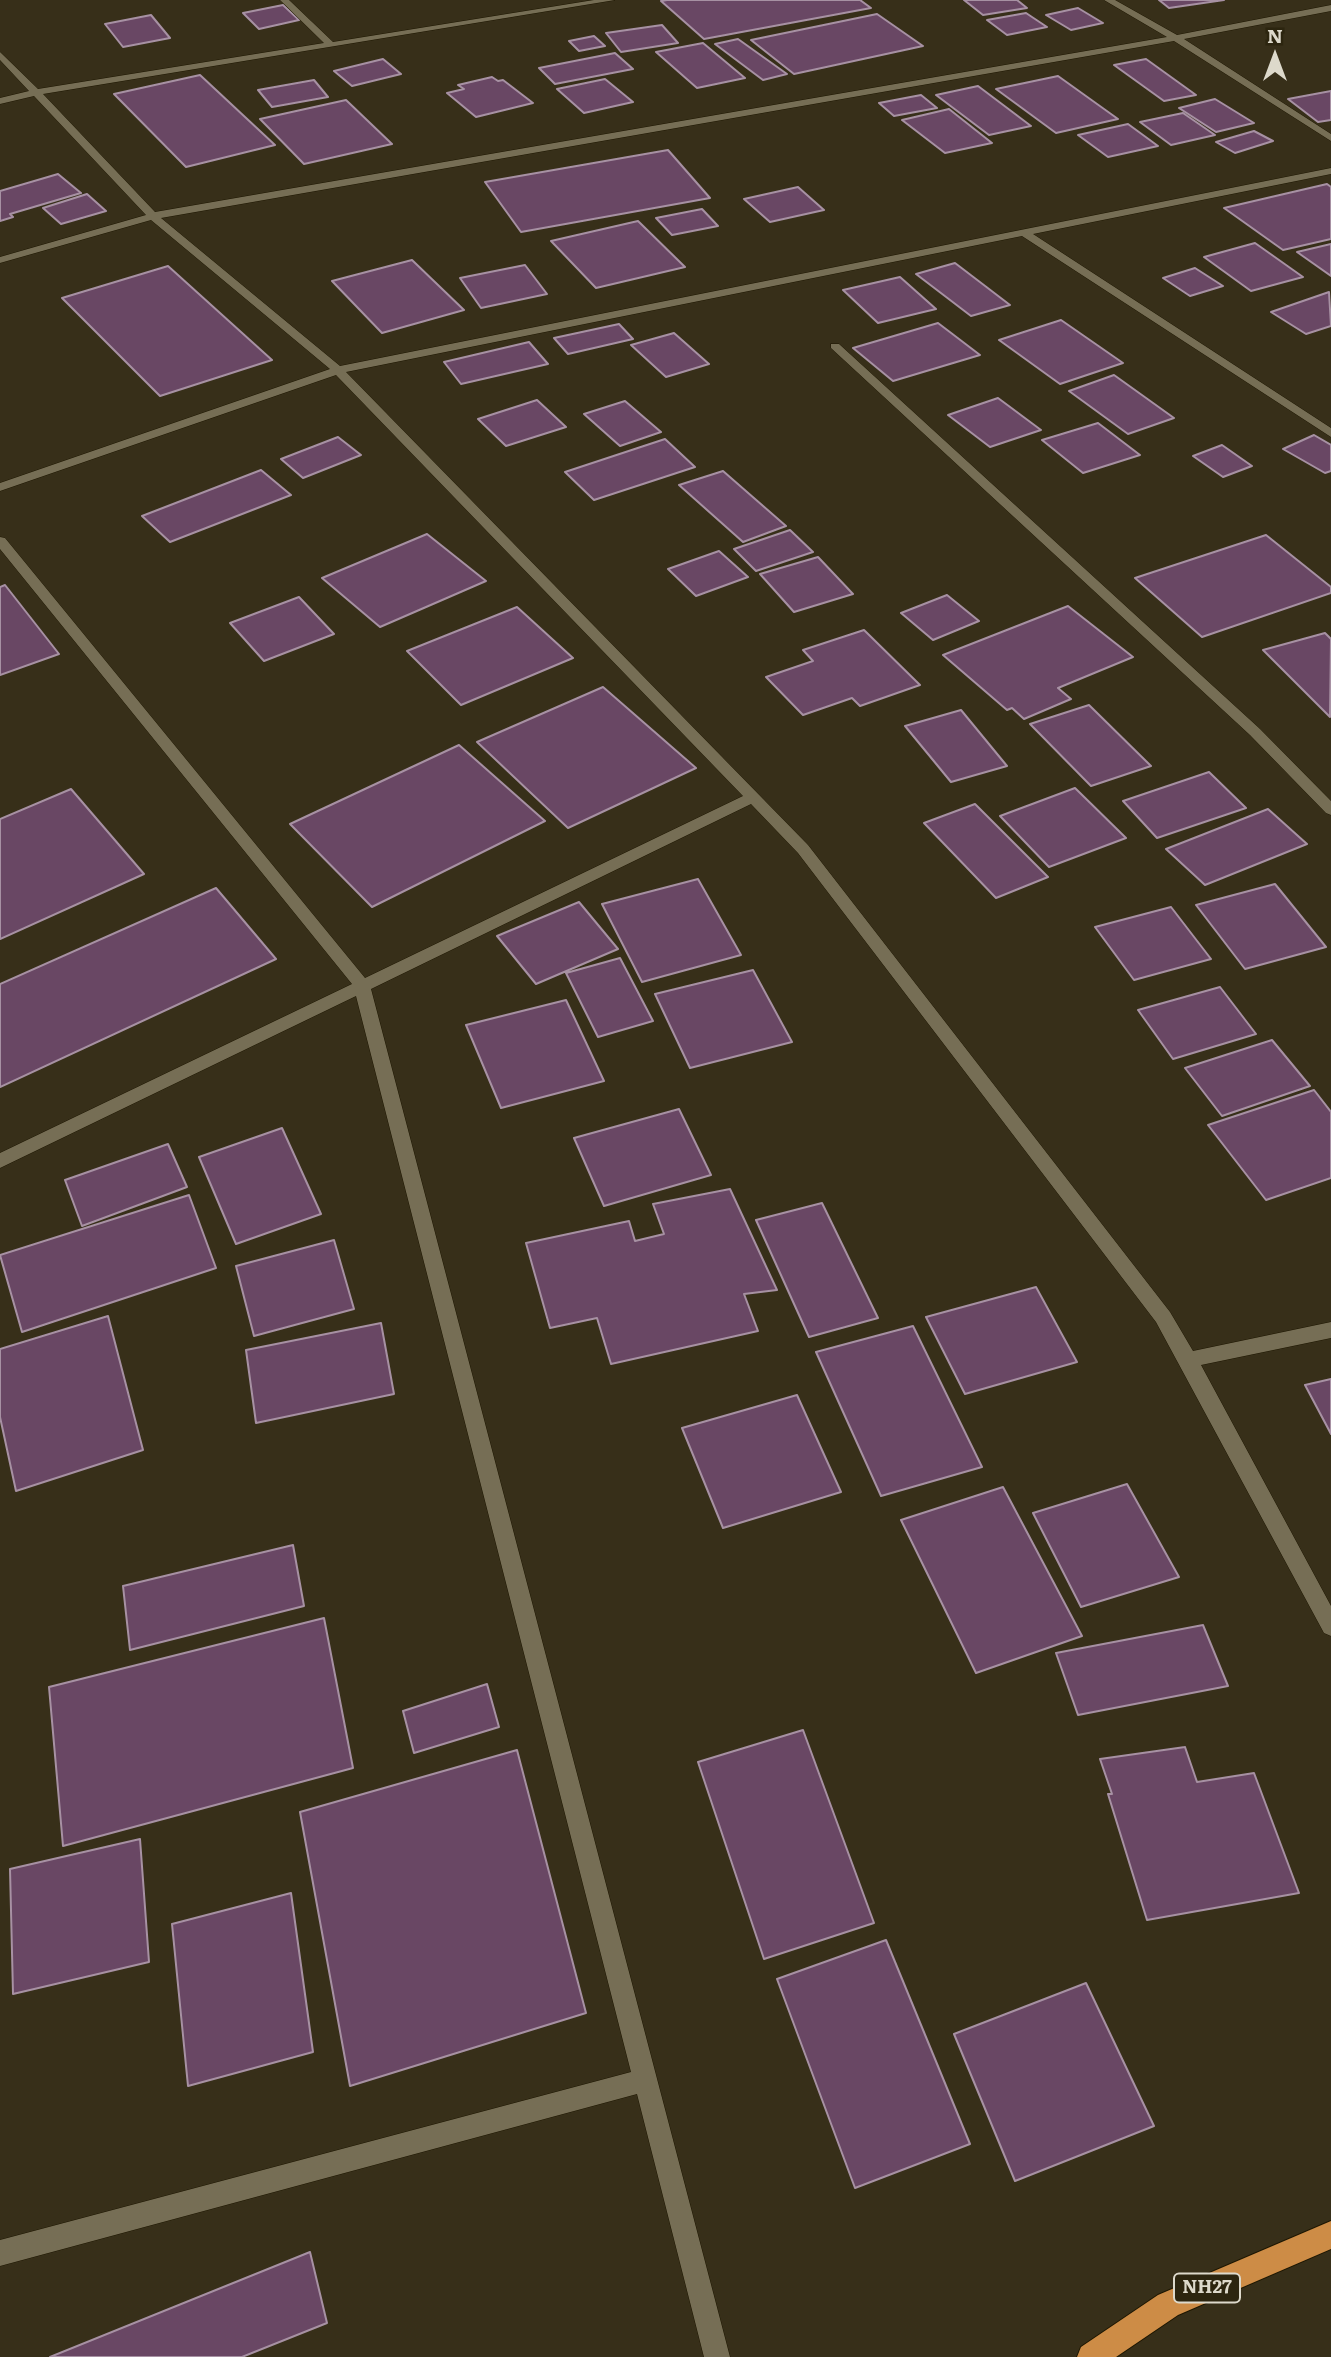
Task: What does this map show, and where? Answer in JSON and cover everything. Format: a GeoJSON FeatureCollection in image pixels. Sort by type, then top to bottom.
{"type":"FeatureCollection","features":[{"type":"Feature","properties":{"kind":"highway","name":"NH27"},"geometry":{"type":"LineString","coordinates":[[1090,2357],[1168,2305],[1331,2235]]}},
{"type":"Feature","properties":{"kind":"street"},"geometry":{"type":"LineString","coordinates":[[284,0],[331,45]]}},
{"type":"Feature","properties":{"kind":"street"},"geometry":{"type":"LineString","coordinates":[[0,102],[34,93],[611,0]]}},
{"type":"Feature","properties":{"kind":"street"},"geometry":{"type":"LineString","coordinates":[[1108,0],[1175,38],[1331,138]]}},
{"type":"Feature","properties":{"kind":"street"},"geometry":{"type":"LineString","coordinates":[[0,260],[153,216],[1175,38],[1331,8]]}},
{"type":"Feature","properties":{"kind":"street"},"geometry":{"type":"LineString","coordinates":[[0,55],[153,216],[338,370],[754,797],[812,860],[1163,1317],[1331,1626]]}},
{"type":"Feature","properties":{"kind":"street"},"geometry":{"type":"LineString","coordinates":[[0,486],[338,370],[1331,171]]}},
{"type":"Feature","properties":{"kind":"street"},"geometry":{"type":"LineString","coordinates":[[1024,233],[1331,433]]}},
{"type":"Feature","properties":{"kind":"street"},"geometry":{"type":"LineString","coordinates":[[835,346],[1255,732],[1331,810]]}},
{"type":"Feature","properties":{"kind":"street"},"geometry":{"type":"LineString","coordinates":[[0,541],[362,986],[718,2357]]}},
{"type":"Feature","properties":{"kind":"street"},"geometry":{"type":"LineString","coordinates":[[0,1161],[754,797]]}},
{"type":"Feature","properties":{"kind":"street"},"geometry":{"type":"LineString","coordinates":[[1188,1360],[1331,1330]]}},
{"type":"Feature","properties":{"kind":"street"},"geometry":{"type":"LineString","coordinates":[[0,2253],[646,2080]]}},
{"type":"Feature","properties":{"kind":"building"},"geometry":{"type":"Polygon","coordinates":[[[860,0],[871,8],[704,39],[661,1],[860,0]]]}},
{"type":"Feature","properties":{"kind":"building"},"geometry":{"type":"Polygon","coordinates":[[[964,0],[1017,0],[1027,8],[983,15],[964,0]]]}},
{"type":"Feature","properties":{"kind":"building"},"geometry":{"type":"Polygon","coordinates":[[[1159,0],[1224,0],[1169,8],[1159,0]]]}},
{"type":"Feature","properties":{"kind":"building"},"geometry":{"type":"Polygon","coordinates":[[[283,5],[299,20],[259,29],[243,13],[283,5]]]}},
{"type":"Feature","properties":{"kind":"building"},"geometry":{"type":"Polygon","coordinates":[[[1078,8],[1103,23],[1071,30],[1046,15],[1078,8]]]}},
{"type":"Feature","properties":{"kind":"building"},"geometry":{"type":"Polygon","coordinates":[[[1026,13],[1047,27],[1007,35],[987,20],[1026,13]]]}},
{"type":"Feature","properties":{"kind":"building"},"geometry":{"type":"Polygon","coordinates":[[[877,14],[923,46],[794,74],[751,40],[877,14]]]}},
{"type":"Feature","properties":{"kind":"building"},"geometry":{"type":"Polygon","coordinates":[[[151,15],[170,38],[123,47],[105,24],[151,15]]]}},
{"type":"Feature","properties":{"kind":"building"},"geometry":{"type":"Polygon","coordinates":[[[662,25],[678,43],[621,52],[606,33],[662,25]]]}},
{"type":"Feature","properties":{"kind":"building"},"geometry":{"type":"Polygon","coordinates":[[[594,36],[605,46],[579,51],[569,41],[594,36]]]}},
{"type":"Feature","properties":{"kind":"building"},"geometry":{"type":"Polygon","coordinates":[[[738,39],[787,74],[763,80],[715,44],[738,39]]]}},
{"type":"Feature","properties":{"kind":"building"},"geometry":{"type":"Polygon","coordinates":[[[703,43],[745,78],[697,88],[656,52],[703,43]]]}},
{"type":"Feature","properties":{"kind":"building"},"geometry":{"type":"Polygon","coordinates":[[[615,53],[633,69],[555,84],[539,68],[615,53]]]}},
{"type":"Feature","properties":{"kind":"building"},"geometry":{"type":"Polygon","coordinates":[[[383,59],[401,74],[352,86],[334,71],[383,59]]]}},
{"type":"Feature","properties":{"kind":"building"},"geometry":{"type":"Polygon","coordinates":[[[1146,59],[1196,95],[1164,101],[1114,65],[1146,59]]]}},
{"type":"Feature","properties":{"kind":"building"},"geometry":{"type":"Polygon","coordinates":[[[200,75],[275,145],[186,167],[114,94],[200,75]]]}},
{"type":"Feature","properties":{"kind":"building"},"geometry":{"type":"Polygon","coordinates":[[[1058,76],[1118,119],[1056,133],[996,89],[1058,76]]]}},
{"type":"Feature","properties":{"kind":"building"},"geometry":{"type":"Polygon","coordinates":[[[492,77],[498,81],[503,80],[533,103],[476,117],[447,93],[464,89],[458,85],[492,77]]]}},
{"type":"Feature","properties":{"kind":"building"},"geometry":{"type":"Polygon","coordinates":[[[605,79],[633,102],[584,113],[557,89],[605,79]]]}},
{"type":"Feature","properties":{"kind":"building"},"geometry":{"type":"Polygon","coordinates":[[[314,80],[328,97],[272,107],[258,90],[314,80]]]}},
{"type":"Feature","properties":{"kind":"building"},"geometry":{"type":"Polygon","coordinates":[[[978,86],[1031,126],[989,135],[936,95],[978,86]]]}},
{"type":"Feature","properties":{"kind":"building"},"geometry":{"type":"Polygon","coordinates":[[[1331,91],[1331,120],[1318,122],[1288,99],[1331,91]]]}},
{"type":"Feature","properties":{"kind":"building"},"geometry":{"type":"Polygon","coordinates":[[[921,95],[937,108],[894,116],[879,103],[921,95]]]}},
{"type":"Feature","properties":{"kind":"building"},"geometry":{"type":"Polygon","coordinates":[[[1215,99],[1254,123],[1216,132],[1179,108],[1215,99]]]}},
{"type":"Feature","properties":{"kind":"building"},"geometry":{"type":"Polygon","coordinates":[[[346,100],[392,144],[304,164],[260,119],[346,100]]]}},
{"type":"Feature","properties":{"kind":"building"},"geometry":{"type":"Polygon","coordinates":[[[949,109],[992,143],[945,153],[902,120],[949,109]]]}},
{"type":"Feature","properties":{"kind":"building"},"geometry":{"type":"Polygon","coordinates":[[[1183,113],[1215,135],[1171,145],[1140,122],[1183,113]]]}},
{"type":"Feature","properties":{"kind":"building"},"geometry":{"type":"Polygon","coordinates":[[[1128,124],[1158,146],[1108,157],[1078,135],[1128,124]]]}},
{"type":"Feature","properties":{"kind":"building"},"geometry":{"type":"Polygon","coordinates":[[[1254,131],[1273,141],[1235,153],[1216,142],[1254,131]]]}},
{"type":"Feature","properties":{"kind":"building"},"geometry":{"type":"Polygon","coordinates":[[[668,150],[710,198],[521,232],[485,182],[668,150]]]}},
{"type":"Feature","properties":{"kind":"building"},"geometry":{"type":"Polygon","coordinates":[[[58,174],[81,193],[10,214],[13,217],[0,221],[0,191],[58,174]]]}},
{"type":"Feature","properties":{"kind":"building"},"geometry":{"type":"Polygon","coordinates":[[[1327,184],[1331,187],[1331,239],[1283,250],[1224,208],[1327,184]]]}},
{"type":"Feature","properties":{"kind":"building"},"geometry":{"type":"Polygon","coordinates":[[[798,187],[824,210],[770,222],[744,199],[798,187]]]}},
{"type":"Feature","properties":{"kind":"building"},"geometry":{"type":"Polygon","coordinates":[[[87,194],[106,211],[61,224],[43,208],[87,194]]]}},
{"type":"Feature","properties":{"kind":"building"},"geometry":{"type":"Polygon","coordinates":[[[702,209],[718,226],[672,235],[656,218],[702,209]]]}},
{"type":"Feature","properties":{"kind":"building"},"geometry":{"type":"Polygon","coordinates":[[[638,221],[685,267],[596,288],[551,241],[638,221]]]}},
{"type":"Feature","properties":{"kind":"building"},"geometry":{"type":"Polygon","coordinates":[[[1255,243],[1303,277],[1251,291],[1204,257],[1255,243]]]}},
{"type":"Feature","properties":{"kind":"building"},"geometry":{"type":"Polygon","coordinates":[[[1331,244],[1331,276],[1297,252],[1331,244]]]}},
{"type":"Feature","properties":{"kind":"building"},"geometry":{"type":"Polygon","coordinates":[[[412,260],[464,310],[382,333],[332,281],[412,260]]]}},
{"type":"Feature","properties":{"kind":"building"},"geometry":{"type":"Polygon","coordinates":[[[955,263],[1010,305],[971,316],[916,274],[955,263]]]}},
{"type":"Feature","properties":{"kind":"building"},"geometry":{"type":"Polygon","coordinates":[[[525,265],[547,294],[481,308],[460,278],[525,265]]]}},
{"type":"Feature","properties":{"kind":"building"},"geometry":{"type":"Polygon","coordinates":[[[168,266],[272,360],[160,396],[62,298],[168,266]]]}},
{"type":"Feature","properties":{"kind":"building"},"geometry":{"type":"Polygon","coordinates":[[[1195,268],[1223,286],[1190,296],[1163,278],[1195,268]]]}},
{"type":"Feature","properties":{"kind":"building"},"geometry":{"type":"Polygon","coordinates":[[[900,277],[936,309],[878,323],[843,290],[900,277]]]}},
{"type":"Feature","properties":{"kind":"building"},"geometry":{"type":"Polygon","coordinates":[[[1329,292],[1331,326],[1306,334],[1271,312],[1329,292]]]}},
{"type":"Feature","properties":{"kind":"building"},"geometry":{"type":"Polygon","coordinates":[[[1061,320],[1123,363],[1060,384],[999,340],[1061,320]]]}},
{"type":"Feature","properties":{"kind":"building"},"geometry":{"type":"Polygon","coordinates":[[[938,323],[980,355],[893,381],[853,348],[938,323]]]}},
{"type":"Feature","properties":{"kind":"building"},"geometry":{"type":"Polygon","coordinates":[[[619,324],[633,339],[568,354],[554,338],[619,324]]]}},
{"type":"Feature","properties":{"kind":"building"},"geometry":{"type":"Polygon","coordinates":[[[674,333],[709,364],[666,377],[631,345],[674,333]]]}},
{"type":"Feature","properties":{"kind":"building"},"geometry":{"type":"Polygon","coordinates":[[[529,342],[548,364],[461,384],[444,362],[529,342]]]}},
{"type":"Feature","properties":{"kind":"building"},"geometry":{"type":"Polygon","coordinates":[[[1114,375],[1174,418],[1128,434],[1069,391],[1114,375]]]}},
{"type":"Feature","properties":{"kind":"building"},"geometry":{"type":"Polygon","coordinates":[[[998,398],[1041,430],[990,447],[948,415],[998,398]]]}},
{"type":"Feature","properties":{"kind":"building"},"geometry":{"type":"Polygon","coordinates":[[[537,400],[566,427],[506,446],[478,419],[537,400]]]}},
{"type":"Feature","properties":{"kind":"building"},"geometry":{"type":"Polygon","coordinates":[[[625,401],[661,432],[620,446],[584,414],[625,401]]]}},
{"type":"Feature","properties":{"kind":"building"},"geometry":{"type":"Polygon","coordinates":[[[1098,423],[1140,455],[1083,473],[1042,440],[1098,423]]]}},
{"type":"Feature","properties":{"kind":"building"},"geometry":{"type":"Polygon","coordinates":[[[1314,435],[1331,445],[1331,471],[1325,473],[1283,449],[1314,435]]]}},
{"type":"Feature","properties":{"kind":"building"},"geometry":{"type":"Polygon","coordinates":[[[338,437],[361,455],[303,478],[281,459],[338,437]]]}},
{"type":"Feature","properties":{"kind":"building"},"geometry":{"type":"Polygon","coordinates":[[[665,439],[695,467],[594,500],[565,472],[665,439]]]}},
{"type":"Feature","properties":{"kind":"building"},"geometry":{"type":"Polygon","coordinates":[[[1222,445],[1252,466],[1223,477],[1193,456],[1222,445]]]}},
{"type":"Feature","properties":{"kind":"building"},"geometry":{"type":"Polygon","coordinates":[[[261,470],[291,495],[170,542],[142,516],[261,470]]]}},
{"type":"Feature","properties":{"kind":"building"},"geometry":{"type":"Polygon","coordinates":[[[723,471],[786,526],[743,542],[679,485],[723,471]]]}},
{"type":"Feature","properties":{"kind":"building"},"geometry":{"type":"Polygon","coordinates":[[[790,530],[813,552],[756,571],[734,549],[790,530]]]}},
{"type":"Feature","properties":{"kind":"building"},"geometry":{"type":"Polygon","coordinates":[[[427,534],[486,581],[380,627],[322,578],[427,534]]]}},
{"type":"Feature","properties":{"kind":"building"},"geometry":{"type":"Polygon","coordinates":[[[1266,535],[1331,587],[1331,593],[1202,637],[1135,578],[1266,535]]]}},
{"type":"Feature","properties":{"kind":"building"},"geometry":{"type":"Polygon","coordinates":[[[719,551],[748,577],[696,596],[668,569],[719,551]]]}},
{"type":"Feature","properties":{"kind":"building"},"geometry":{"type":"Polygon","coordinates":[[[818,557],[853,594],[794,612],[760,574],[818,557]]]}},
{"type":"Feature","properties":{"kind":"building"},"geometry":{"type":"Polygon","coordinates":[[[5,585],[59,654],[0,675],[0,587],[5,585]]]}},
{"type":"Feature","properties":{"kind":"building"},"geometry":{"type":"Polygon","coordinates":[[[947,595],[979,621],[933,640],[901,613],[947,595]]]}},
{"type":"Feature","properties":{"kind":"building"},"geometry":{"type":"Polygon","coordinates":[[[299,597],[334,634],[264,661],[230,623],[299,597]]]}},
{"type":"Feature","properties":{"kind":"building"},"geometry":{"type":"Polygon","coordinates":[[[1068,606],[1133,657],[1058,688],[1071,699],[1024,719],[1012,708],[1007,710],[943,655],[1068,606]]]}},
{"type":"Feature","properties":{"kind":"building"},"geometry":{"type":"Polygon","coordinates":[[[517,607],[573,658],[461,705],[407,651],[517,607]]]}},
{"type":"Feature","properties":{"kind":"building"},"geometry":{"type":"Polygon","coordinates":[[[864,630],[920,685],[860,706],[852,698],[803,715],[766,677],[813,661],[803,650],[864,630]]]}},
{"type":"Feature","properties":{"kind":"building"},"geometry":{"type":"Polygon","coordinates":[[[1325,633],[1331,639],[1330,717],[1263,650],[1325,633]]]}},
{"type":"Feature","properties":{"kind":"building"},"geometry":{"type":"Polygon","coordinates":[[[603,687],[696,768],[568,828],[477,742],[603,687]]]}},
{"type":"Feature","properties":{"kind":"building"},"geometry":{"type":"Polygon","coordinates":[[[1089,705],[1151,766],[1091,786],[1030,724],[1089,705]]]}},
{"type":"Feature","properties":{"kind":"building"},"geometry":{"type":"Polygon","coordinates":[[[961,710],[1007,766],[951,782],[905,726],[961,710]]]}},
{"type":"Feature","properties":{"kind":"building"},"geometry":{"type":"Polygon","coordinates":[[[459,745],[545,821],[372,907],[290,824],[459,745]]]}},
{"type":"Feature","properties":{"kind":"building"},"geometry":{"type":"Polygon","coordinates":[[[1209,772],[1246,808],[1157,838],[1123,801],[1209,772]]]}},
{"type":"Feature","properties":{"kind":"building"},"geometry":{"type":"Polygon","coordinates":[[[1075,788],[1126,838],[1049,867],[1000,816],[1075,788]]]}},
{"type":"Feature","properties":{"kind":"building"},"geometry":{"type":"Polygon","coordinates":[[[71,789],[144,874],[0,939],[0,819],[71,789]]]}},
{"type":"Feature","properties":{"kind":"building"},"geometry":{"type":"Polygon","coordinates":[[[975,804],[1048,877],[996,898],[924,823],[975,804]]]}},
{"type":"Feature","properties":{"kind":"building"},"geometry":{"type":"Polygon","coordinates":[[[1268,809],[1307,844],[1205,885],[1166,849],[1268,809]]]}},
{"type":"Feature","properties":{"kind":"building"},"geometry":{"type":"Polygon","coordinates":[[[698,879],[741,955],[642,982],[602,904],[698,879]]]}},
{"type":"Feature","properties":{"kind":"building"},"geometry":{"type":"Polygon","coordinates":[[[1275,884],[1326,947],[1245,969],[1196,905],[1275,884]]]}},
{"type":"Feature","properties":{"kind":"building"},"geometry":{"type":"Polygon","coordinates":[[[216,888],[276,959],[0,1087],[0,984],[216,888]]]}},
{"type":"Feature","properties":{"kind":"building"},"geometry":{"type":"Polygon","coordinates":[[[579,902],[618,949],[536,984],[497,936],[579,902]]]}},
{"type":"Feature","properties":{"kind":"building"},"geometry":{"type":"Polygon","coordinates":[[[1171,907],[1211,959],[1134,980],[1095,927],[1171,907]]]}},
{"type":"Feature","properties":{"kind":"building"},"geometry":{"type":"Polygon","coordinates":[[[620,958],[653,1021],[598,1037],[566,973],[620,958]]]}},
{"type":"Feature","properties":{"kind":"building"},"geometry":{"type":"Polygon","coordinates":[[[753,970],[792,1042],[690,1068],[655,994],[753,970]]]}},
{"type":"Feature","properties":{"kind":"building"},"geometry":{"type":"Polygon","coordinates":[[[1220,987],[1256,1034],[1173,1059],[1138,1010],[1220,987]]]}},
{"type":"Feature","properties":{"kind":"building"},"geometry":{"type":"Polygon","coordinates":[[[566,1000],[604,1081],[501,1108],[466,1025],[566,1000]]]}},
{"type":"Feature","properties":{"kind":"building"},"geometry":{"type":"Polygon","coordinates":[[[1272,1040],[1310,1086],[1222,1116],[1185,1068],[1272,1040]]]}},
{"type":"Feature","properties":{"kind":"building"},"geometry":{"type":"Polygon","coordinates":[[[1314,1090],[1331,1112],[1331,1178],[1266,1200],[1208,1125],[1314,1090]]]}},
{"type":"Feature","properties":{"kind":"building"},"geometry":{"type":"Polygon","coordinates":[[[679,1109],[711,1175],[604,1206],[574,1138],[679,1109]]]}},
{"type":"Feature","properties":{"kind":"building"},"geometry":{"type":"Polygon","coordinates":[[[282,1128],[321,1214],[236,1244],[199,1157],[282,1128]]]}},
{"type":"Feature","properties":{"kind":"building"},"geometry":{"type":"Polygon","coordinates":[[[168,1144],[187,1187],[82,1226],[65,1180],[168,1144]]]}},
{"type":"Feature","properties":{"kind":"building"},"geometry":{"type":"Polygon","coordinates":[[[730,1189],[777,1290],[744,1294],[758,1331],[611,1364],[597,1318],[550,1328],[526,1243],[629,1221],[635,1241],[664,1234],[653,1204],[730,1189]]]}},
{"type":"Feature","properties":{"kind":"building"},"geometry":{"type":"Polygon","coordinates":[[[189,1195],[216,1268],[22,1332],[0,1255],[189,1195]]]}},
{"type":"Feature","properties":{"kind":"building"},"geometry":{"type":"Polygon","coordinates":[[[822,1203],[878,1318],[809,1337],[756,1220],[822,1203]]]}},
{"type":"Feature","properties":{"kind":"building"},"geometry":{"type":"Polygon","coordinates":[[[334,1240],[354,1309],[254,1336],[236,1266],[334,1240]]]}},
{"type":"Feature","properties":{"kind":"building"},"geometry":{"type":"Polygon","coordinates":[[[1036,1287],[1077,1362],[965,1394],[926,1317],[1036,1287]]]}},
{"type":"Feature","properties":{"kind":"building"},"geometry":{"type":"Polygon","coordinates":[[[108,1316],[143,1450],[16,1491],[0,1417],[0,1349],[108,1316]]]}},
{"type":"Feature","properties":{"kind":"building"},"geometry":{"type":"Polygon","coordinates":[[[381,1323],[394,1394],[256,1423],[246,1350],[381,1323]]]}},
{"type":"Feature","properties":{"kind":"building"},"geometry":{"type":"Polygon","coordinates":[[[913,1326],[982,1467],[881,1496],[816,1352],[913,1326]]]}},
{"type":"Feature","properties":{"kind":"building"},"geometry":{"type":"Polygon","coordinates":[[[1331,1379],[1331,1434],[1305,1385],[1331,1379]]]}},
{"type":"Feature","properties":{"kind":"building"},"geometry":{"type":"Polygon","coordinates":[[[797,1395],[841,1492],[723,1528],[682,1428],[797,1395]]]}},
{"type":"Feature","properties":{"kind":"building"},"geometry":{"type":"Polygon","coordinates":[[[1127,1484],[1179,1577],[1081,1607],[1033,1513],[1127,1484]]]}},
{"type":"Feature","properties":{"kind":"building"},"geometry":{"type":"Polygon","coordinates":[[[1003,1487],[1082,1636],[976,1673],[901,1520],[1003,1487]]]}},
{"type":"Feature","properties":{"kind":"building"},"geometry":{"type":"Polygon","coordinates":[[[293,1545],[304,1606],[130,1650],[123,1586],[293,1545]]]}},
{"type":"Feature","properties":{"kind":"building"},"geometry":{"type":"Polygon","coordinates":[[[324,1618],[353,1768],[63,1846],[49,1687],[324,1618]]]}},
{"type":"Feature","properties":{"kind":"building"},"geometry":{"type":"Polygon","coordinates":[[[1203,1625],[1228,1686],[1078,1715],[1056,1653],[1203,1625]]]}},
{"type":"Feature","properties":{"kind":"building"},"geometry":{"type":"Polygon","coordinates":[[[487,1684],[499,1727],[414,1753],[403,1711],[487,1684]]]}},
{"type":"Feature","properties":{"kind":"building"},"geometry":{"type":"Polygon","coordinates":[[[803,1730],[874,1923],[764,1959],[698,1762],[803,1730]]]}},
{"type":"Feature","properties":{"kind":"building"},"geometry":{"type":"Polygon","coordinates":[[[1185,1747],[1197,1782],[1254,1773],[1299,1893],[1147,1920],[1108,1794],[1112,1794],[1100,1759],[1185,1747]]]}},
{"type":"Feature","properties":{"kind":"building"},"geometry":{"type":"Polygon","coordinates":[[[517,1750],[586,2013],[350,2086],[300,1812],[517,1750]]]}},
{"type":"Feature","properties":{"kind":"building"},"geometry":{"type":"Polygon","coordinates":[[[140,1839],[149,1962],[13,1994],[10,1869],[140,1839]]]}},
{"type":"Feature","properties":{"kind":"building"},"geometry":{"type":"Polygon","coordinates":[[[291,1893],[313,2052],[188,2086],[172,1924],[291,1893]]]}},
{"type":"Feature","properties":{"kind":"building"},"geometry":{"type":"Polygon","coordinates":[[[886,1940],[970,2144],[855,2188],[777,1979],[886,1940]]]}},
{"type":"Feature","properties":{"kind":"building"},"geometry":{"type":"Polygon","coordinates":[[[1086,1983],[1154,2126],[1015,2181],[954,2034],[1086,1983]]]}},
{"type":"Feature","properties":{"kind":"building"},"geometry":{"type":"Polygon","coordinates":[[[310,2252],[327,2323],[242,2357],[50,2357],[310,2252]]]}}]}
